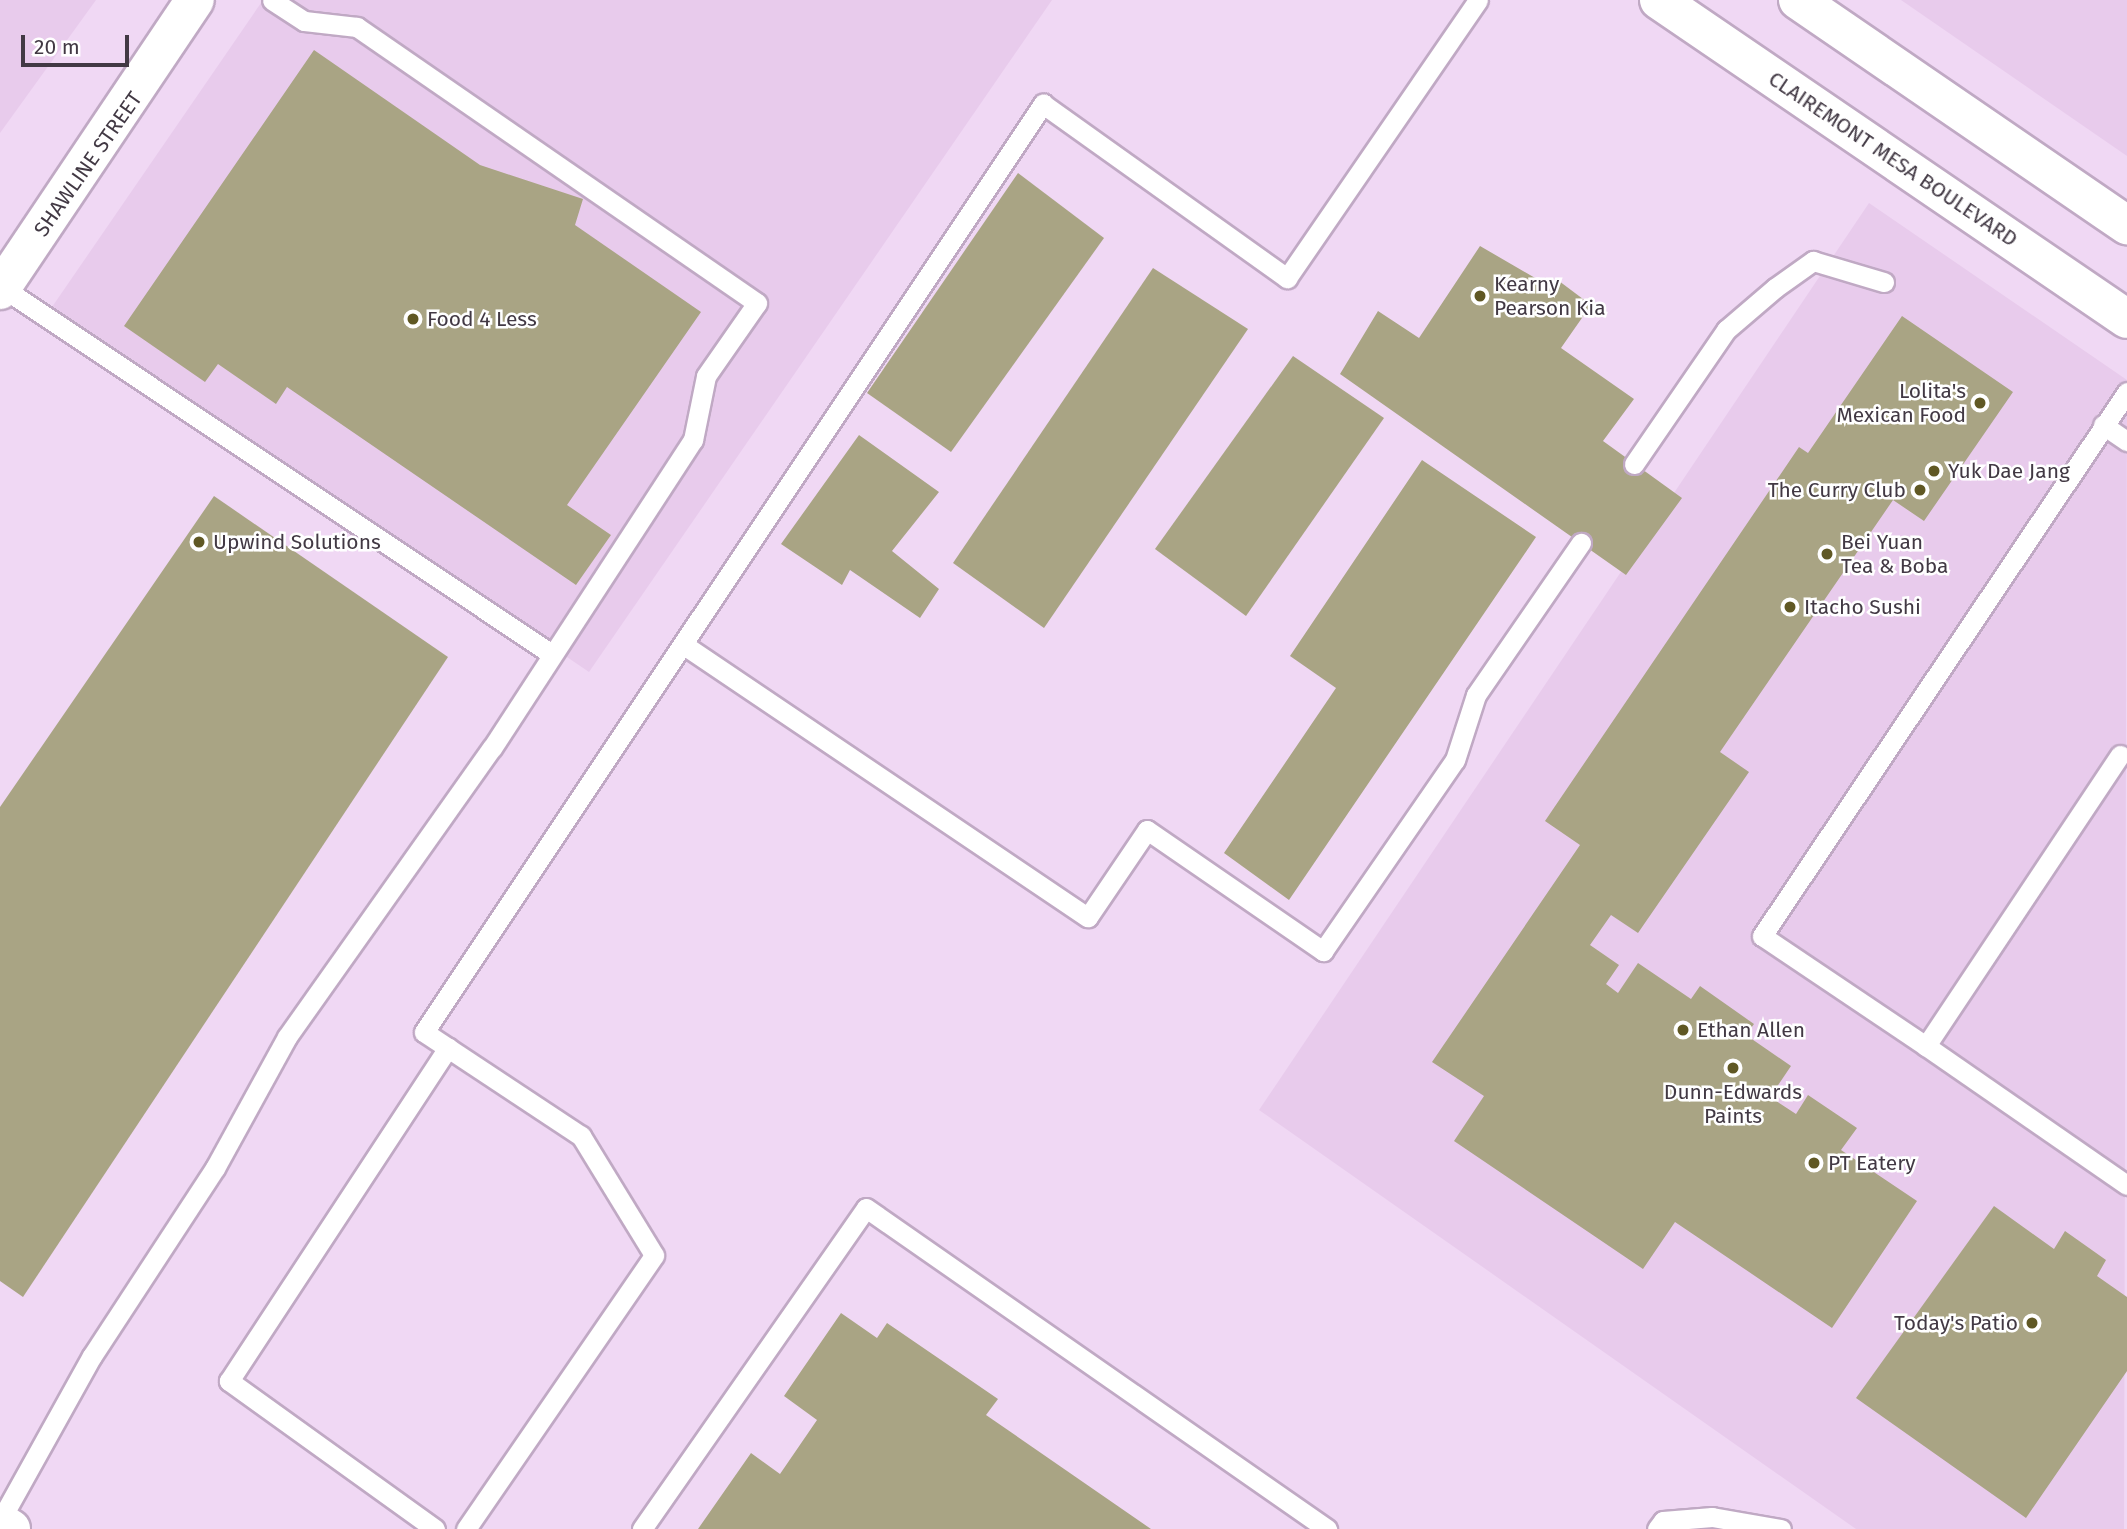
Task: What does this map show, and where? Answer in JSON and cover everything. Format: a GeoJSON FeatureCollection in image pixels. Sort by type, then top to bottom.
{"type":"FeatureCollection","features":[{"type":"Feature","properties":{"kind":"main road","name":"SHAWLINE STREET"},"geometry":{"type":"LineString","coordinates":[[1,288],[195,0]]}},
{"type":"Feature","properties":{"kind":"main road","name":"CLAIREMONT MESA BOULEVARD"},"geometry":{"type":"LineString","coordinates":[[1659,0],[2127,318]]}},
{"type":"Feature","properties":{"kind":"main road"},"geometry":{"type":"LineString","coordinates":[[1798,0],[2127,225]]}},
{"type":"Feature","properties":{"kind":"main road"},"geometry":{"type":"LineString","coordinates":[[0,1522],[11,1529]]}},
{"type":"Feature","properties":{"kind":"lane"},"geometry":{"type":"LineString","coordinates":[[0,1522],[92,1356],[215,1168],[287,1037],[492,748],[550,653],[693,440],[706,376],[757,303],[357,27],[304,21],[272,0]]}},
{"type":"Feature","properties":{"kind":"lane"},"geometry":{"type":"LineString","coordinates":[[466,1529],[654,1255],[581,1136],[424,1032],[1043,104],[1287,278],[1478,0]]}},
{"type":"Feature","properties":{"kind":"lane"},"geometry":{"type":"LineString","coordinates":[[1634,464],[1727,330],[1813,261],[1884,282]]}},
{"type":"Feature","properties":{"kind":"lane"},"geometry":{"type":"LineString","coordinates":[[1,288],[550,653]]}},
{"type":"Feature","properties":{"kind":"lane"},"geometry":{"type":"LineString","coordinates":[[2127,392],[1762,936],[2127,1185]]}},
{"type":"Feature","properties":{"kind":"lane"},"geometry":{"type":"LineString","coordinates":[[2103,425],[2127,441]]}},
{"type":"Feature","properties":{"kind":"lane"},"geometry":{"type":"LineString","coordinates":[[684,645],[1088,917],[1147,830],[1324,951],[1455,760],[1476,695],[1581,543]]}},
{"type":"Feature","properties":{"kind":"lane"},"geometry":{"type":"LineString","coordinates":[[1926,1046],[2125,753]]}},
{"type":"Feature","properties":{"kind":"lane"},"geometry":{"type":"LineString","coordinates":[[435,1529],[229,1381],[448,1048]]}},
{"type":"Feature","properties":{"kind":"lane"},"geometry":{"type":"LineString","coordinates":[[642,1529],[866,1208],[1327,1529]]}},
{"type":"Feature","properties":{"kind":"lane"},"geometry":{"type":"LineString","coordinates":[[1657,1529],[1663,1521],[1712,1517],[1780,1529]]}},
{"type":"Feature","properties":{"kind":"shaded area"},"geometry":{"type":"Polygon","coordinates":[[[0,0],[96,0],[0,133],[0,0]]]}},
{"type":"Feature","properties":{"kind":"shaded area"},"geometry":{"type":"Polygon","coordinates":[[[263,0],[1052,0],[589,672],[52,307],[263,0]]]}},
{"type":"Feature","properties":{"kind":"shaded area"},"geometry":{"type":"Polygon","coordinates":[[[1901,0],[2127,0],[2127,156],[1901,0]]]}},
{"type":"Feature","properties":{"kind":"shaded area"},"geometry":{"type":"Polygon","coordinates":[[[1869,203],[2127,380],[2124,1529],[1856,1529],[1259,1110],[1869,203]]]}},
{"type":"Feature","properties":{"kind":"building","name":"Food 4 Less"},"geometry":{"type":"Polygon","coordinates":[[[314,50],[480,165],[583,199],[575,225],[701,312],[567,505],[611,535],[576,585],[287,387],[276,404],[218,364],[205,382],[124,326],[314,50]]]}},
{"type":"Feature","properties":{"kind":"building"},"geometry":{"type":"Polygon","coordinates":[[[1018,173],[1104,238],[951,452],[867,393],[1018,173]]]}},
{"type":"Feature","properties":{"kind":"building"},"geometry":{"type":"Polygon","coordinates":[[[1480,246],[1554,289],[1559,281],[1591,305],[1561,348],[1634,399],[1603,441],[1682,498],[1626,575],[1340,374],[1378,311],[1419,338],[1480,246]]]}},
{"type":"Feature","properties":{"kind":"building"},"geometry":{"type":"Polygon","coordinates":[[[1153,268],[1248,329],[1044,628],[953,563],[1153,268]]]}},
{"type":"Feature","properties":{"kind":"building"},"geometry":{"type":"Polygon","coordinates":[[[1902,316],[2013,392],[1924,521],[1893,500],[1720,752],[1749,772],[1638,933],[1611,915],[1590,945],[1619,965],[1606,984],[1618,993],[1638,963],[1691,999],[1700,986],[1754,1024],[1746,1035],[1791,1066],[1770,1097],[1796,1114],[1808,1095],[1857,1128],[1841,1150],[1917,1201],[1832,1328],[1675,1222],[1643,1269],[1454,1141],[1484,1096],[1432,1062],[1580,845],[1545,821],[1799,447],[1808,453],[1902,316]]]}},
{"type":"Feature","properties":{"kind":"building"},"geometry":{"type":"Polygon","coordinates":[[[1293,356],[1384,418],[1246,616],[1155,549],[1293,356]]]}},
{"type":"Feature","properties":{"kind":"building"},"geometry":{"type":"Polygon","coordinates":[[[859,435],[939,492],[892,551],[939,589],[920,618],[850,570],[842,585],[781,544],[859,435]]]}},
{"type":"Feature","properties":{"kind":"building"},"geometry":{"type":"Polygon","coordinates":[[[1422,460],[1536,537],[1289,900],[1224,853],[1336,688],[1290,656],[1422,460]]]}},
{"type":"Feature","properties":{"kind":"building"},"geometry":{"type":"Polygon","coordinates":[[[214,496],[448,657],[23,1297],[0,1281],[0,807],[214,496]]]}},
{"type":"Feature","properties":{"kind":"building"},"geometry":{"type":"Polygon","coordinates":[[[1994,1206],[2054,1249],[2065,1231],[2106,1260],[2097,1276],[2127,1297],[2127,1371],[2026,1518],[1856,1398],[1994,1206]]]}},
{"type":"Feature","properties":{"kind":"building"},"geometry":{"type":"Polygon","coordinates":[[[841,1313],[877,1338],[887,1323],[998,1399],[986,1415],[1151,1529],[698,1529],[751,1453],[780,1474],[817,1420],[784,1396],[841,1313]]]}},
{"type":"Feature","properties":{"kind":"place","name":"Kearny Pearson Kia"},"geometry":{"type":"Point","coordinates":[1480,296]}},
{"type":"Feature","properties":{"kind":"place","name":"Food 4 Less"},"geometry":{"type":"Point","coordinates":[413,319]}},
{"type":"Feature","properties":{"kind":"place","name":"Lolita's Mexican Food"},"geometry":{"type":"Point","coordinates":[1980,403]}},
{"type":"Feature","properties":{"kind":"place","name":"Yuk Dae Jang"},"geometry":{"type":"Point","coordinates":[1934,471]}},
{"type":"Feature","properties":{"kind":"place","name":"The Curry Club"},"geometry":{"type":"Point","coordinates":[1920,490]}},
{"type":"Feature","properties":{"kind":"place","name":"Upwind Solutions"},"geometry":{"type":"Point","coordinates":[199,542]}},
{"type":"Feature","properties":{"kind":"place","name":"Bei Yuan Tea & Boba"},"geometry":{"type":"Point","coordinates":[1827,554]}},
{"type":"Feature","properties":{"kind":"place","name":"Itacho Sushi"},"geometry":{"type":"Point","coordinates":[1790,607]}},
{"type":"Feature","properties":{"kind":"place","name":"Ethan Allen"},"geometry":{"type":"Point","coordinates":[1683,1030]}},
{"type":"Feature","properties":{"kind":"place","name":"Dunn-Edwards Paints"},"geometry":{"type":"Point","coordinates":[1733,1068]}},
{"type":"Feature","properties":{"kind":"place","name":"PT Eatery"},"geometry":{"type":"Point","coordinates":[1814,1163]}},
{"type":"Feature","properties":{"kind":"place","name":"Today's Patio"},"geometry":{"type":"Point","coordinates":[2032,1323]}}]}
